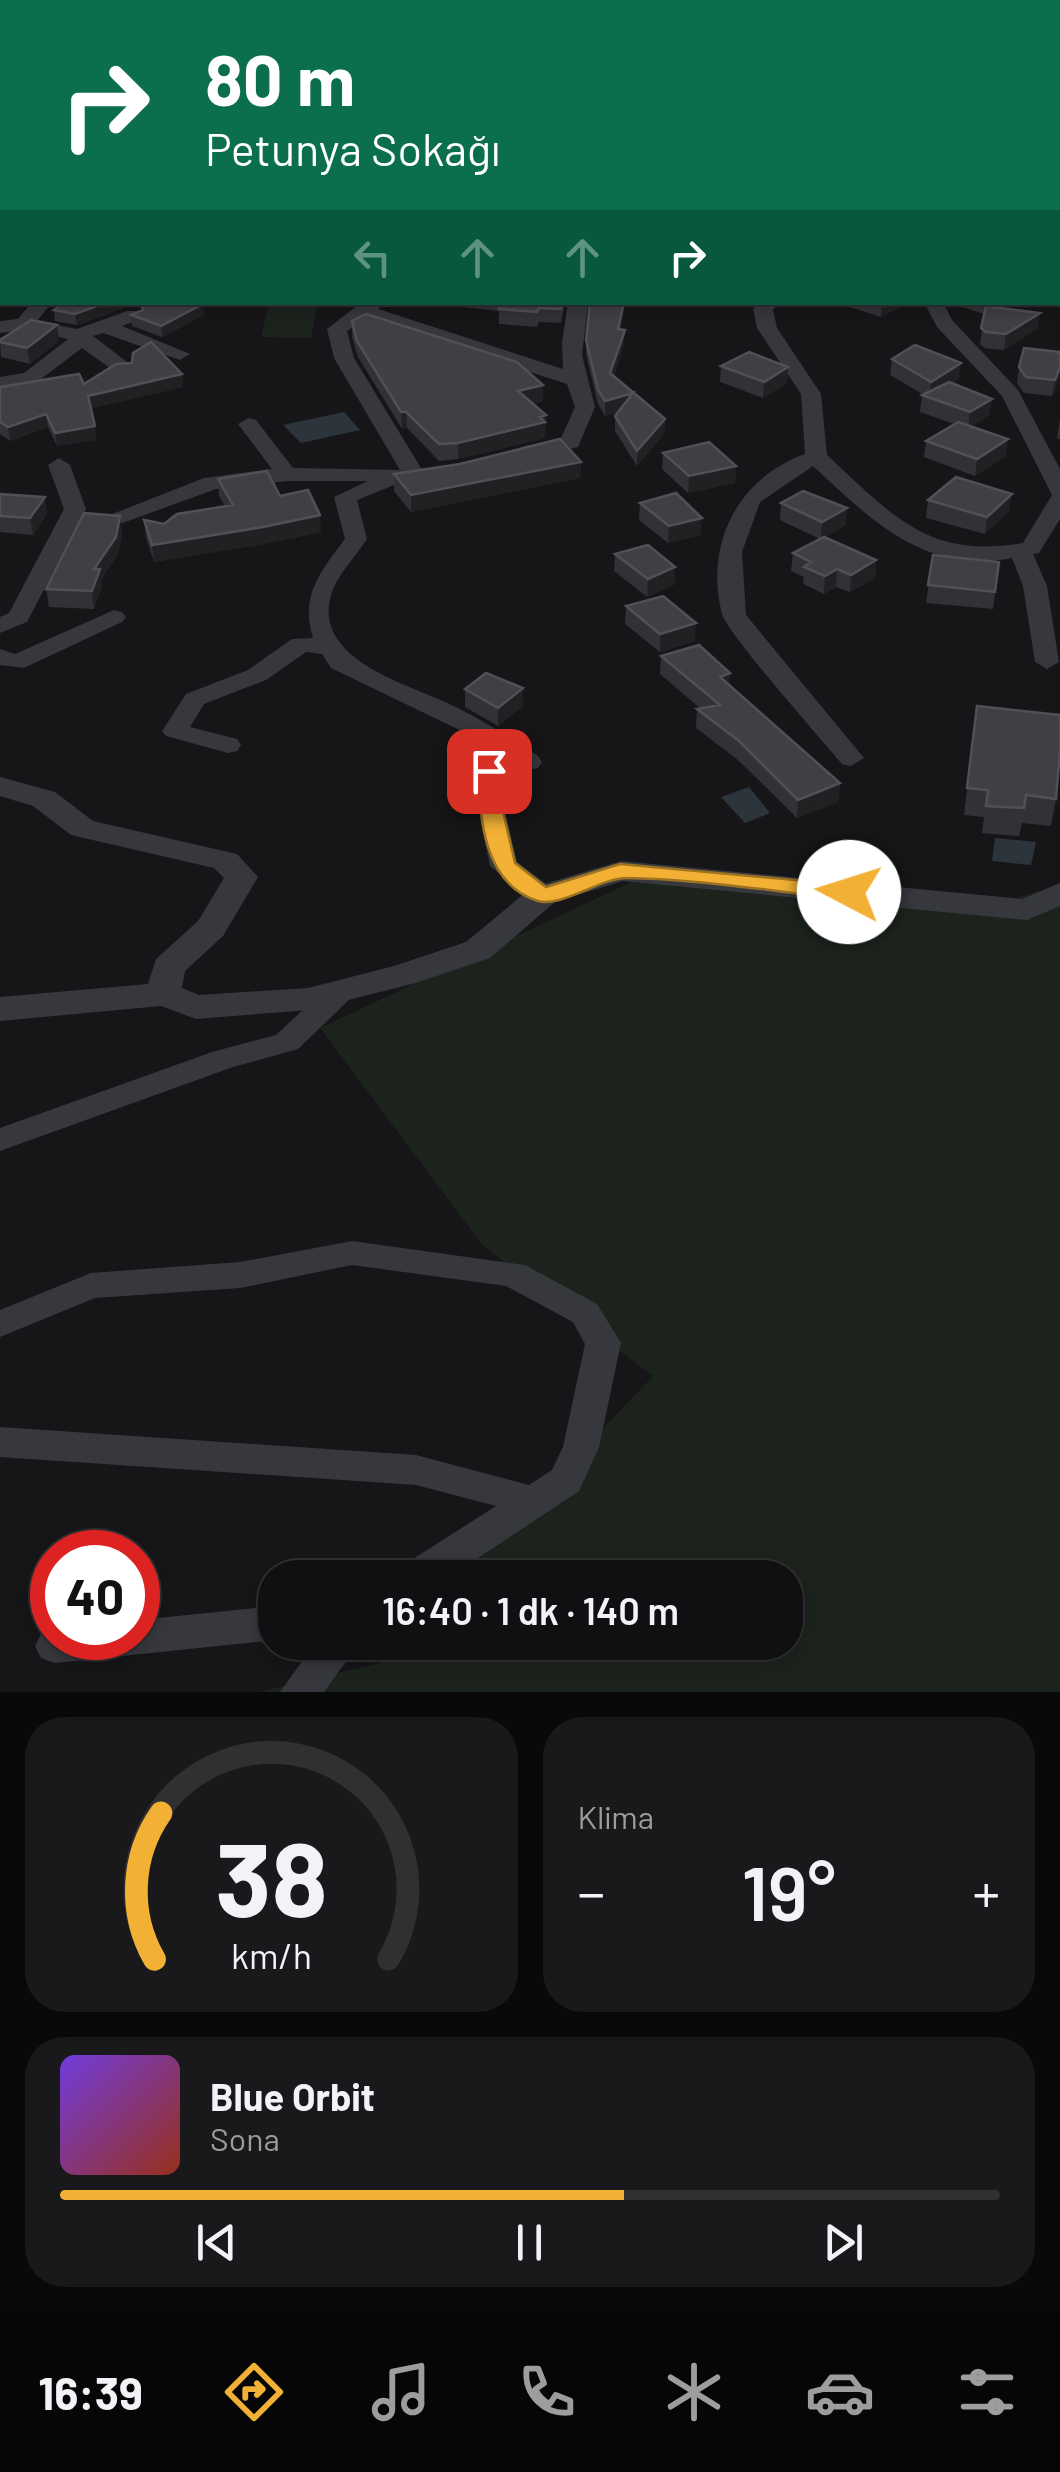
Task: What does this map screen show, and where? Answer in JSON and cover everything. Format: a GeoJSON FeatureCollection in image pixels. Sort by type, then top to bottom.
{"type":"FeatureCollection","features":[{"type":"Feature","properties":{"kind":"street"},"geometry":{"type":"LineString","coordinates":[[24,324],[40,305]]}},
{"type":"Feature","properties":{"kind":"street"},"geometry":{"type":"LineString","coordinates":[[514,456],[570,442],[585,407],[573,379],[569,340],[577,305]]}},
{"type":"Feature","properties":{"kind":"street"},"geometry":{"type":"LineString","coordinates":[[767,305],[763,309],[767,328],[811,394],[816,457],[901,535],[948,554],[990,558],[1031,548],[1060,500]]}},
{"type":"Feature","properties":{"kind":"street"},"geometry":{"type":"LineString","coordinates":[[934,305],[953,333],[1011,394],[1060,491]]}},
{"type":"Feature","properties":{"kind":"street"},"geometry":{"type":"LineString","coordinates":[[413,473],[344,358],[337,329],[369,307],[573,379]]}},
{"type":"Feature","properties":{"kind":"street"},"geometry":{"type":"LineString","coordinates":[[0,383],[30,378],[80,337],[134,314]]}},
{"type":"Feature","properties":{"kind":"street"},"geometry":{"type":"LineString","coordinates":[[0,327],[24,324],[80,337],[124,369]]}},
{"type":"Feature","properties":{"kind":"street"},"geometry":{"type":"LineString","coordinates":[[106,327],[180,354]]}},
{"type":"Feature","properties":{"kind":"street"},"geometry":{"type":"LineString","coordinates":[[248,424],[288,474]]}},
{"type":"Feature","properties":{"kind":"street"},"geometry":{"type":"LineString","coordinates":[[816,457],[794,465],[750,498],[730,552],[734,616],[851,758]]}},
{"type":"Feature","properties":{"kind":"street"},"geometry":{"type":"LineString","coordinates":[[0,626],[19,617],[34,579],[63,536],[75,509],[59,466]]}},
{"type":"Feature","properties":{"kind":"street"},"geometry":{"type":"LineString","coordinates":[[98,524],[212,484],[288,474],[444,471]]}},
{"type":"Feature","properties":{"kind":"street"},"geometry":{"type":"LineString","coordinates":[[413,473],[345,497],[356,539],[323,586],[320,614],[331,648],[340,663],[465,720],[528,762]]}},
{"type":"Feature","properties":{"kind":"street"},"geometry":{"type":"LineString","coordinates":[[150,505],[164,531]]}},
{"type":"Feature","properties":{"kind":"street"},"geometry":{"type":"LineString","coordinates":[[1020,550],[1035,586],[1047,662]]}},
{"type":"Feature","properties":{"kind":"street"},"geometry":{"type":"LineString","coordinates":[[0,656],[15,663],[114,617]]}},
{"type":"Feature","properties":{"kind":"street"},"geometry":{"type":"LineString","coordinates":[[228,746],[175,731],[195,699],[257,674],[301,644],[331,648]]}},
{"type":"Feature","properties":{"kind":"street"},"geometry":{"type":"LineString","coordinates":[[487,735],[491,807],[504,866],[543,896]]}},
{"type":"Feature","properties":{"kind":"street"},"geometry":{"type":"LineString","coordinates":[[0,786],[44,799],[82,828],[225,861],[241,877],[211,928],[168,967],[164,994]]}},
{"type":"Feature","properties":{"kind":"street"},"geometry":{"type":"LineString","coordinates":[[0,1009],[164,994],[196,1007],[308,999],[478,950],[543,896],[620,871],[1028,910],[1060,893]]}},
{"type":"Feature","properties":{"kind":"street"},"geometry":{"type":"LineString","coordinates":[[0,1140],[222,1059],[287,1042],[342,990]]}},
{"type":"Feature","properties":{"kind":"street"},"geometry":{"type":"LineString","coordinates":[[0,1324],[90,1286],[240,1275],[352,1254],[512,1274],[585,1313],[603,1343],[581,1446],[566,1480],[443,1560]]}},
{"type":"Feature","properties":{"kind":"street"},"geometry":{"type":"LineString","coordinates":[[0,1442],[416,1470],[532,1500]]}},
{"type":"Feature","properties":{"kind":"street"},"geometry":{"type":"LineString","coordinates":[[160,1635],[258,1625]]}},
{"type":"Feature","properties":{"kind":"street"},"geometry":{"type":"LineString","coordinates":[[300,1692],[326,1660]]}},
{"type":"Feature","properties":{"kind":"shaded area"},"geometry":{"type":"Polygon","coordinates":[[[269,305],[318,305],[311,338],[261,337],[269,305]]]}},
{"type":"Feature","properties":{"kind":"shaded area"},"geometry":{"type":"Polygon","coordinates":[[[344,412],[360,430],[301,443],[283,425],[344,412]]]}},
{"type":"Feature","properties":{"kind":"shaded area"},"geometry":{"type":"Polygon","coordinates":[[[749,787],[770,813],[745,823],[721,797],[749,787]]]}},
{"type":"Feature","properties":{"kind":"shaded area"},"geometry":{"type":"Polygon","coordinates":[[[995,838],[1036,842],[1031,865],[992,861],[995,838]]]}},
{"type":"Feature","properties":{"kind":"shaded area"},"geometry":{"type":"Polygon","coordinates":[[[651,873],[1009,900],[1060,885],[1060,1692],[259,1692],[382,1660],[803,1660],[803,1560],[477,1560],[653,1376],[482,1245],[320,1028],[651,873]]]}},
{"type":"Feature","properties":{"kind":"building"},"geometry":{"type":"Polygon","coordinates":[[[61,305],[100,305],[75,314],[54,310],[61,305]]]}},
{"type":"Feature","properties":{"kind":"building"},"geometry":{"type":"Polygon","coordinates":[[[142,305],[201,305],[161,326],[131,315],[143,310],[142,305]]]}},
{"type":"Feature","properties":{"kind":"building"},"geometry":{"type":"Polygon","coordinates":[[[501,305],[562,305],[561,309],[539,308],[537,312],[499,309],[501,305]]]}},
{"type":"Feature","properties":{"kind":"building"},"geometry":{"type":"Polygon","coordinates":[[[590,305],[623,305],[618,329],[625,330],[610,373],[665,419],[637,451],[615,416],[633,393],[605,401],[598,390],[586,340],[590,305]]]}},
{"type":"Feature","properties":{"kind":"building"},"geometry":{"type":"Polygon","coordinates":[[[986,306],[1040,313],[1006,334],[986,332],[981,328],[986,306]]]}},
{"type":"Feature","properties":{"kind":"building"},"geometry":{"type":"Polygon","coordinates":[[[366,314],[517,362],[543,385],[518,391],[546,415],[540,417],[545,422],[439,444],[406,412],[401,412],[357,341],[352,321],[366,314]]]}},
{"type":"Feature","properties":{"kind":"building"},"geometry":{"type":"Polygon","coordinates":[[[31,320],[57,325],[27,348],[0,342],[0,340],[31,320]]]}},
{"type":"Feature","properties":{"kind":"building"},"geometry":{"type":"Polygon","coordinates":[[[151,342],[182,374],[88,396],[95,426],[55,433],[46,414],[8,427],[0,422],[0,387],[79,374],[84,384],[116,364],[132,363],[133,353],[151,342]]]}},
{"type":"Feature","properties":{"kind":"building"},"geometry":{"type":"Polygon","coordinates":[[[915,345],[961,363],[931,382],[892,359],[915,345]]]}},
{"type":"Feature","properties":{"kind":"building"},"geometry":{"type":"Polygon","coordinates":[[[1024,348],[1060,352],[1055,380],[1026,377],[1019,367],[1024,348]]]}},
{"type":"Feature","properties":{"kind":"building"},"geometry":{"type":"Polygon","coordinates":[[[749,352],[788,367],[764,382],[721,366],[749,352]]]}},
{"type":"Feature","properties":{"kind":"building"},"geometry":{"type":"Polygon","coordinates":[[[949,382],[992,399],[970,412],[922,395],[949,382]]]}},
{"type":"Feature","properties":{"kind":"building"},"geometry":{"type":"Polygon","coordinates":[[[958,422],[1008,439],[977,459],[926,441],[958,422]]]}},
{"type":"Feature","properties":{"kind":"building"},"geometry":{"type":"Polygon","coordinates":[[[560,439],[581,462],[411,495],[394,474],[460,464],[560,439]]]}},
{"type":"Feature","properties":{"kind":"building"},"geometry":{"type":"Polygon","coordinates":[[[709,442],[736,466],[689,476],[663,453],[709,442]]]}},
{"type":"Feature","properties":{"kind":"building"},"geometry":{"type":"Polygon","coordinates":[[[267,471],[280,496],[308,490],[320,515],[152,545],[144,520],[164,524],[177,514],[233,505],[218,479],[267,471]]]}},
{"type":"Feature","properties":{"kind":"building"},"geometry":{"type":"Polygon","coordinates":[[[956,477],[1012,494],[987,517],[928,500],[956,477]]]}},
{"type":"Feature","properties":{"kind":"building"},"geometry":{"type":"Polygon","coordinates":[[[803,491],[847,508],[822,522],[781,503],[803,491]]]}},
{"type":"Feature","properties":{"kind":"building"},"geometry":{"type":"Polygon","coordinates":[[[676,493],[702,518],[669,526],[640,503],[676,493]]]}},
{"type":"Feature","properties":{"kind":"building"},"geometry":{"type":"Polygon","coordinates":[[[0,494],[45,497],[30,518],[0,516],[0,494]]]}},
{"type":"Feature","properties":{"kind":"building"},"geometry":{"type":"Polygon","coordinates":[[[84,513],[120,516],[116,537],[94,569],[100,569],[92,591],[46,589],[84,513]]]}},
{"type":"Feature","properties":{"kind":"building"},"geometry":{"type":"Polygon","coordinates":[[[824,537],[876,560],[851,575],[837,569],[825,576],[804,567],[811,562],[793,553],[824,537]]]}},
{"type":"Feature","properties":{"kind":"building"},"geometry":{"type":"Polygon","coordinates":[[[648,545],[675,567],[648,579],[615,554],[648,545]]]}},
{"type":"Feature","properties":{"kind":"building"},"geometry":{"type":"Polygon","coordinates":[[[933,555],[999,562],[995,592],[928,585],[933,555]]]}},
{"type":"Feature","properties":{"kind":"building"},"geometry":{"type":"Polygon","coordinates":[[[663,596],[696,623],[660,634],[626,606],[663,596]]]}},
{"type":"Feature","properties":{"kind":"building"},"geometry":{"type":"Polygon","coordinates":[[[699,645],[730,673],[720,677],[840,783],[798,800],[739,741],[697,709],[720,705],[661,656],[699,645]]]}},
{"type":"Feature","properties":{"kind":"building"},"geometry":{"type":"Polygon","coordinates":[[[486,673],[523,688],[498,708],[465,689],[486,673]]]}},
{"type":"Feature","properties":{"kind":"building"},"geometry":{"type":"Polygon","coordinates":[[[977,706],[1060,715],[1056,799],[1026,795],[1024,808],[986,806],[988,790],[967,788],[977,706]]]}},
{"type":"Feature","properties":{"kind":"route"},"geometry":{"type":"LineString","coordinates":[[489,771],[491,807],[504,866],[543,896],[620,871],[849,892]]}}]}
